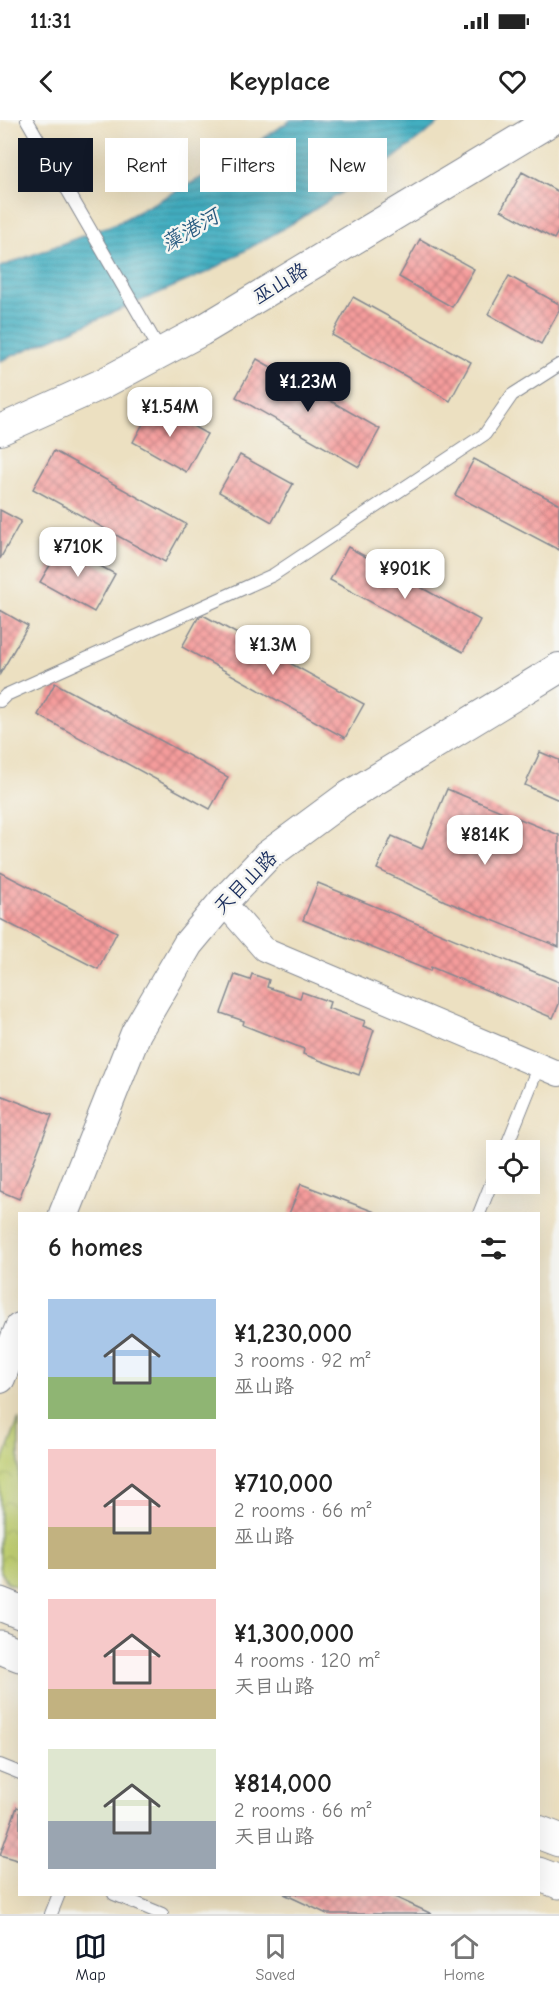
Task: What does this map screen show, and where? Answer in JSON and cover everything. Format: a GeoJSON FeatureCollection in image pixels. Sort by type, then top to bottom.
{"type":"FeatureCollection","features":[{"type":"Feature","properties":{"kind":"main road"},"geometry":{"type":"LineString","coordinates":[[0,1604],[18,1611]]}},
{"type":"Feature","properties":{"kind":"main road"},"geometry":{"type":"LineString","coordinates":[[0,1647],[18,1654]]}},
{"type":"Feature","properties":{"kind":"main road"},"geometry":{"type":"LineString","coordinates":[[540,1833],[559,1840]]}},
{"type":"Feature","properties":{"kind":"main road"},"geometry":{"type":"LineString","coordinates":[[540,1875],[559,1882]]}},
{"type":"Feature","properties":{"kind":"street","name":"巫山路"},"geometry":{"type":"LineString","coordinates":[[0,430],[102,384],[154,340],[201,331],[552,120]]}},
{"type":"Feature","properties":{"kind":"street","name":"天目山路"},"geometry":{"type":"LineString","coordinates":[[65,1212],[136,1033],[188,944],[224,902],[267,856],[344,799],[559,668]]}},
{"type":"Feature","properties":{"kind":"street"},"geometry":{"type":"LineString","coordinates":[[224,902],[264,949],[549,1070]]}},
{"type":"Feature","properties":{"kind":"street"},"geometry":{"type":"LineString","coordinates":[[0,1378],[18,1333]]}},
{"type":"Feature","properties":{"kind":"lane"},"geometry":{"type":"LineString","coordinates":[[27,120],[154,340]]}},
{"type":"Feature","properties":{"kind":"lane"},"geometry":{"type":"LineString","coordinates":[[0,701],[6,695],[273,575],[485,434],[512,395],[559,364]]}},
{"type":"Feature","properties":{"kind":"lane"},"geometry":{"type":"LineString","coordinates":[[510,1140],[549,1070]]}},
{"type":"Feature","properties":{"kind":"lane"},"geometry":{"type":"LineString","coordinates":[[480,1212],[487,1194]]}},
{"type":"Feature","properties":{"kind":"lane"},"geometry":{"type":"LineString","coordinates":[[0,1765],[18,1772]]}},
{"type":"Feature","properties":{"kind":"lane"},"geometry":{"type":"LineString","coordinates":[[51,1914],[58,1896]]}},
{"type":"Feature","properties":{"kind":"lane"},"geometry":{"type":"LineString","coordinates":[[119,1896],[162,1914]]}},
{"type":"Feature","properties":{"kind":"green space"},"geometry":{"type":"Polygon","coordinates":[[[18,1422],[18,1587],[8,1583],[0,1572],[0,1469],[18,1422]]]}},
{"type":"Feature","properties":{"kind":"water","name":"藻港河"},"geometry":{"type":"Polygon","coordinates":[[[291,120],[443,120],[387,163],[387,138],[308,138],[308,192],[342,192],[210,271],[0,361],[0,267],[117,223],[175,192],[188,192],[188,185],[200,178],[200,192],[296,192],[296,138],[264,138],[291,120]]]}},
{"type":"Feature","properties":{"kind":"building"},"geometry":{"type":"Polygon","coordinates":[[[522,172],[559,192],[559,230],[554,239],[501,210],[522,172]]]}},
{"type":"Feature","properties":{"kind":"building"},"geometry":{"type":"Polygon","coordinates":[[[420,239],[474,269],[452,307],[399,277],[420,239]]]}},
{"type":"Feature","properties":{"kind":"building"},"geometry":{"type":"Polygon","coordinates":[[[509,276],[559,304],[559,311],[541,344],[488,314],[509,276]]]}},
{"type":"Feature","properties":{"kind":"building"},"geometry":{"type":"Polygon","coordinates":[[[353,297],[471,362],[450,401],[332,335],[353,297]]]}},
{"type":"Feature","properties":{"kind":"building"},"geometry":{"type":"Polygon","coordinates":[[[257,359],[380,429],[359,467],[236,397],[257,359]]]}},
{"type":"Feature","properties":{"kind":"building"},"geometry":{"type":"Polygon","coordinates":[[[154,404],[207,434],[186,472],[133,442],[154,404]]]}},
{"type":"Feature","properties":{"kind":"building"},"geometry":{"type":"Polygon","coordinates":[[[54,451],[186,524],[165,562],[33,489],[54,451]]]}},
{"type":"Feature","properties":{"kind":"building"},"geometry":{"type":"Polygon","coordinates":[[[240,455],[293,484],[272,522],[219,492],[240,455]]]}},
{"type":"Feature","properties":{"kind":"building"},"geometry":{"type":"Polygon","coordinates":[[[474,459],[559,504],[559,550],[455,495],[474,459]]]}},
{"type":"Feature","properties":{"kind":"building"},"geometry":{"type":"Polygon","coordinates":[[[0,510],[21,521],[0,559],[0,510]]]}},
{"type":"Feature","properties":{"kind":"building"},"geometry":{"type":"Polygon","coordinates":[[[62,545],[115,574],[94,612],[40,582],[62,545]]]}},
{"type":"Feature","properties":{"kind":"building"},"geometry":{"type":"Polygon","coordinates":[[[348,547],[480,620],[463,652],[330,580],[348,547]]]}},
{"type":"Feature","properties":{"kind":"building"},"geometry":{"type":"Polygon","coordinates":[[[0,610],[28,626],[0,674],[0,610]]]}},
{"type":"Feature","properties":{"kind":"building"},"geometry":{"type":"Polygon","coordinates":[[[203,615],[364,704],[345,738],[182,647],[198,618],[203,615]]]}},
{"type":"Feature","properties":{"kind":"building"},"geometry":{"type":"Polygon","coordinates":[[[55,683],[228,777],[210,809],[38,715],[55,683]]]}},
{"type":"Feature","properties":{"kind":"building"},"geometry":{"type":"Polygon","coordinates":[[[540,752],[559,760],[559,800],[525,785],[540,752]]]}},
{"type":"Feature","properties":{"kind":"building"},"geometry":{"type":"Polygon","coordinates":[[[447,789],[559,835],[559,947],[445,901],[377,869],[392,836],[422,849],[447,789]]]}},
{"type":"Feature","properties":{"kind":"building"},"geometry":{"type":"Polygon","coordinates":[[[0,872],[117,932],[98,969],[0,919],[0,872]]]}},
{"type":"Feature","properties":{"kind":"building"},"geometry":{"type":"Polygon","coordinates":[[[318,883],[559,982],[559,1004],[553,1018],[431,967],[430,971],[303,920],[318,883]]]}},
{"type":"Feature","properties":{"kind":"building"},"geometry":{"type":"Polygon","coordinates":[[[252,974],[269,980],[267,987],[300,998],[302,992],[330,1002],[328,1008],[365,1021],[363,1026],[374,1030],[359,1075],[303,1054],[304,1049],[243,1025],[244,1021],[221,1013],[235,975],[250,980],[252,974]]]}},
{"type":"Feature","properties":{"kind":"building"},"geometry":{"type":"Polygon","coordinates":[[[0,1095],[52,1115],[19,1199],[0,1191],[0,1095]]]}},
{"type":"Feature","properties":{"kind":"building"},"geometry":{"type":"Polygon","coordinates":[[[301,1184],[375,1212],[290,1212],[301,1184]]]}},
{"type":"Feature","properties":{"kind":"building"},"geometry":{"type":"Polygon","coordinates":[[[17,1807],[18,1807],[18,1860],[0,1855],[17,1807]]]}},
{"type":"Feature","properties":{"kind":"building"},"geometry":{"type":"Polygon","coordinates":[[[288,1896],[392,1896],[432,1914],[327,1914],[288,1896]]]}}]}
